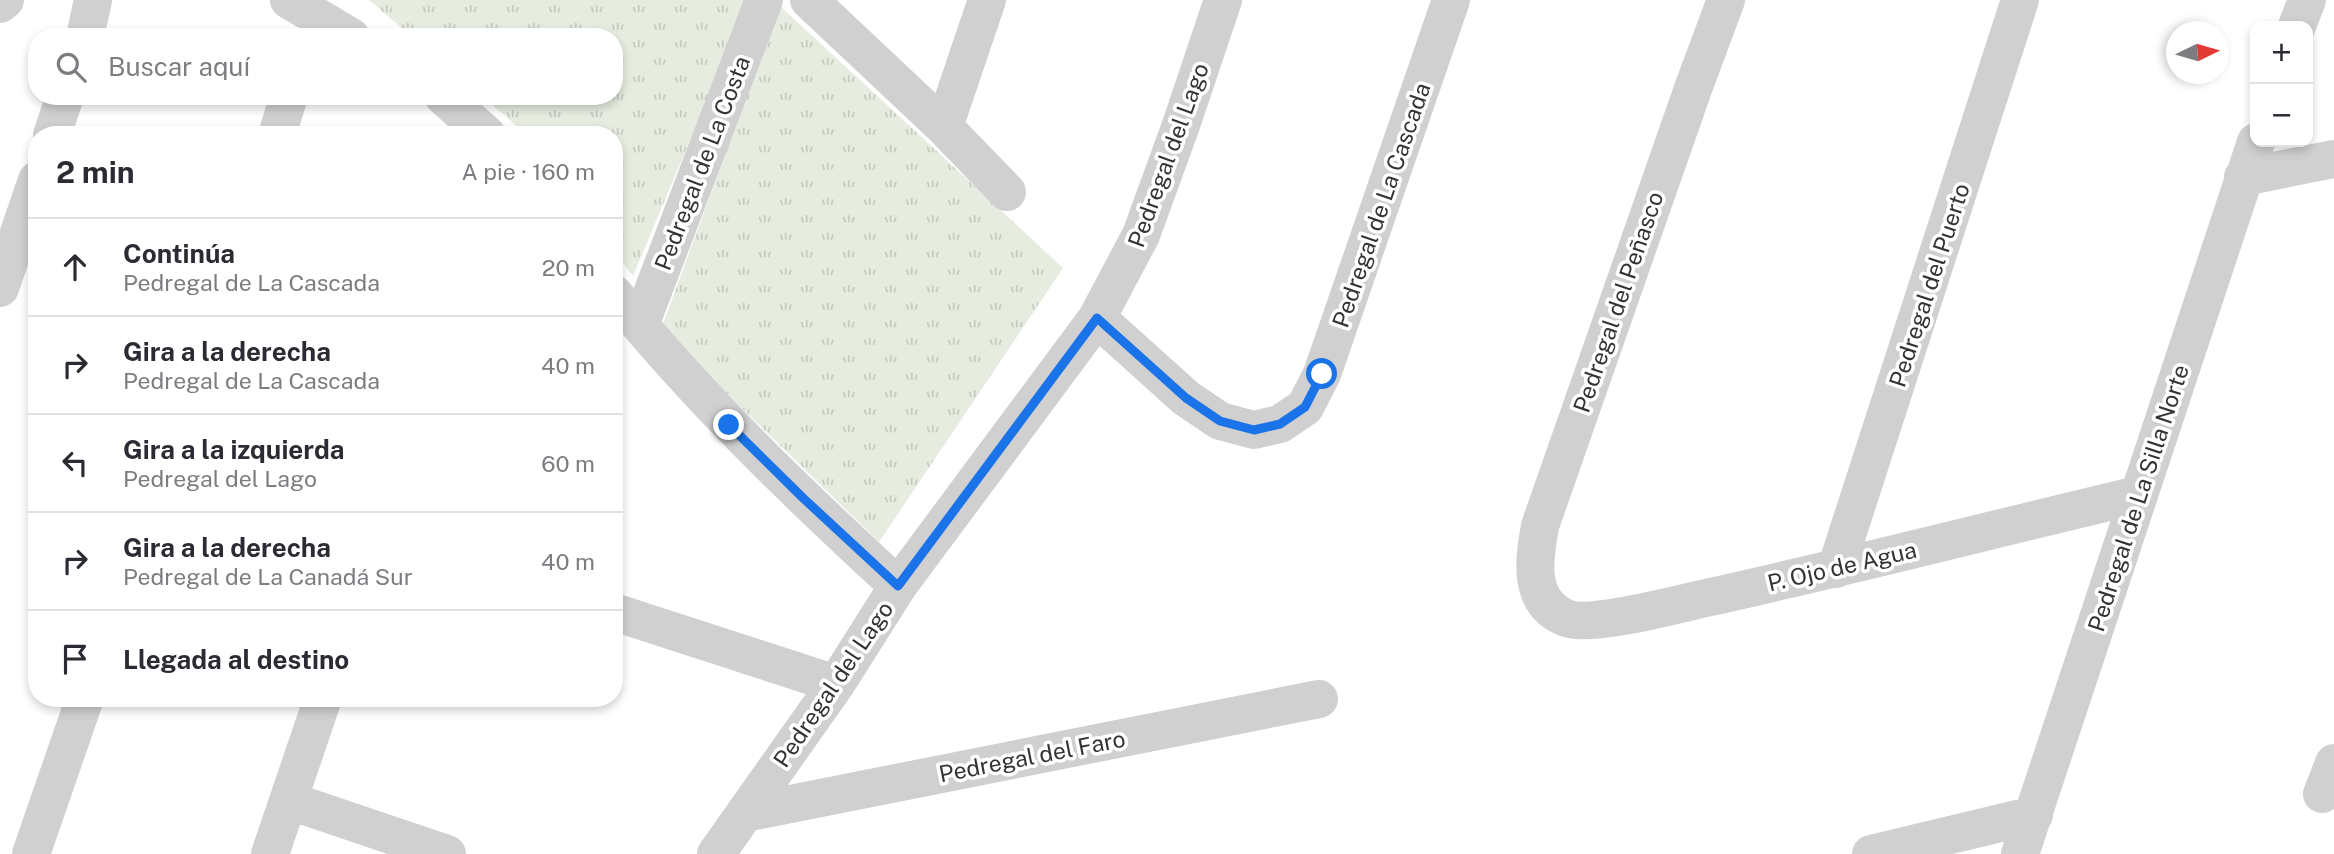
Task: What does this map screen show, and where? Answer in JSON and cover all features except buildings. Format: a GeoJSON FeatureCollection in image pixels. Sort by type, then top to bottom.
{"type":"FeatureCollection","features":[{"type":"Feature","properties":{"kind":"street"},"geometry":{"type":"LineString","coordinates":[[0,5],[5,0]]}},
{"type":"Feature","properties":{"kind":"street"},"geometry":{"type":"LineString","coordinates":[[87,28],[93,0]]}},
{"type":"Feature","properties":{"kind":"street","name":"Pedregal de La Costa"},"geometry":{"type":"LineString","coordinates":[[640,325],[764,0]]}},
{"type":"Feature","properties":{"kind":"street"},"geometry":{"type":"LineString","coordinates":[[809,0],[944,127],[1007,192]]}},
{"type":"Feature","properties":{"kind":"street"},"geometry":{"type":"LineString","coordinates":[[944,127],[987,0]]}},
{"type":"Feature","properties":{"kind":"street","name":"Pedregal del Lago"},"geometry":{"type":"LineString","coordinates":[[716,854],[836,684],[898,586],[1097,318],[1141,235],[1223,0]]}},
{"type":"Feature","properties":{"kind":"street","name":"Pedregal de La Cascada"},"geometry":{"type":"LineString","coordinates":[[1097,318],[1186,398],[1220,421],[1254,430],[1280,424],[1305,407],[1322,374],[1451,0]]}},
{"type":"Feature","properties":{"kind":"street","name":"Pedregal del Peñasco"},"geometry":{"type":"LineString","coordinates":[[1548,607],[1536,583],[1534,561],[1540,526],[1726,0]]}},
{"type":"Feature","properties":{"kind":"street","name":"Pedregal del Puerto"},"geometry":{"type":"LineString","coordinates":[[1836,569],[2020,0]]}},
{"type":"Feature","properties":{"kind":"street"},"geometry":{"type":"LineString","coordinates":[[2299,21],[2307,0]]}},
{"type":"Feature","properties":{"kind":"street"},"geometry":{"type":"LineString","coordinates":[[304,17],[330,28]]}},
{"type":"Feature","properties":{"kind":"street"},"geometry":{"type":"LineString","coordinates":[[55,126],[62,105]]}},
{"type":"Feature","properties":{"kind":"street"},"geometry":{"type":"LineString","coordinates":[[280,126],[286,105]]}},
{"type":"Feature","properties":{"kind":"street"},"geometry":{"type":"LineString","coordinates":[[453,105],[477,126]]}},
{"type":"Feature","properties":{"kind":"street","name":"Pedregal de La Silla Norte"},"geometry":{"type":"LineString","coordinates":[[2020,854],[2254,147]]}},
{"type":"Feature","properties":{"kind":"street"},"geometry":{"type":"LineString","coordinates":[[2243,177],[2334,159]]}},
{"type":"Feature","properties":{"kind":"street"},"geometry":{"type":"LineString","coordinates":[[0,288],[28,206]]}},
{"type":"Feature","properties":{"kind":"street"},"geometry":{"type":"LineString","coordinates":[[623,305],[729,425],[898,586]]}},
{"type":"Feature","properties":{"kind":"street","name":"P. Ojo de Agua"},"geometry":{"type":"LineString","coordinates":[[1548,607],[1567,620],[1597,620],[1836,569],[2138,495]]}},
{"type":"Feature","properties":{"kind":"street"},"geometry":{"type":"LineString","coordinates":[[623,615],[836,684]]}},
{"type":"Feature","properties":{"kind":"street","name":"Pedregal del Faro"},"geometry":{"type":"LineString","coordinates":[[745,813],[1319,699]]}},
{"type":"Feature","properties":{"kind":"street"},"geometry":{"type":"LineString","coordinates":[[31,854],[82,707]]}},
{"type":"Feature","properties":{"kind":"street"},"geometry":{"type":"LineString","coordinates":[[271,854],[320,707]]}},
{"type":"Feature","properties":{"kind":"street"},"geometry":{"type":"LineString","coordinates":[[290,801],[447,854]]}},
{"type":"Feature","properties":{"kind":"street"},"geometry":{"type":"LineString","coordinates":[[1871,854],[2034,815]]}},
{"type":"Feature","properties":{"kind":"green space"},"geometry":{"type":"Polygon","coordinates":[[[369,0],[749,0],[633,276],[623,263],[623,126],[517,126],[492,105],[623,105],[623,28],[402,28],[369,0]]]}},
{"type":"Feature","properties":{"kind":"green space"},"geometry":{"type":"Polygon","coordinates":[[[780,6],[1063,268],[879,542],[661,329],[780,6]]]}},
{"type":"Feature","properties":{"kind":"route"},"geometry":{"type":"LineString","coordinates":[[729,425],[898,586],[1097,318],[1186,398],[1220,421],[1254,430],[1280,424],[1305,407],[1322,374]]}}]}
